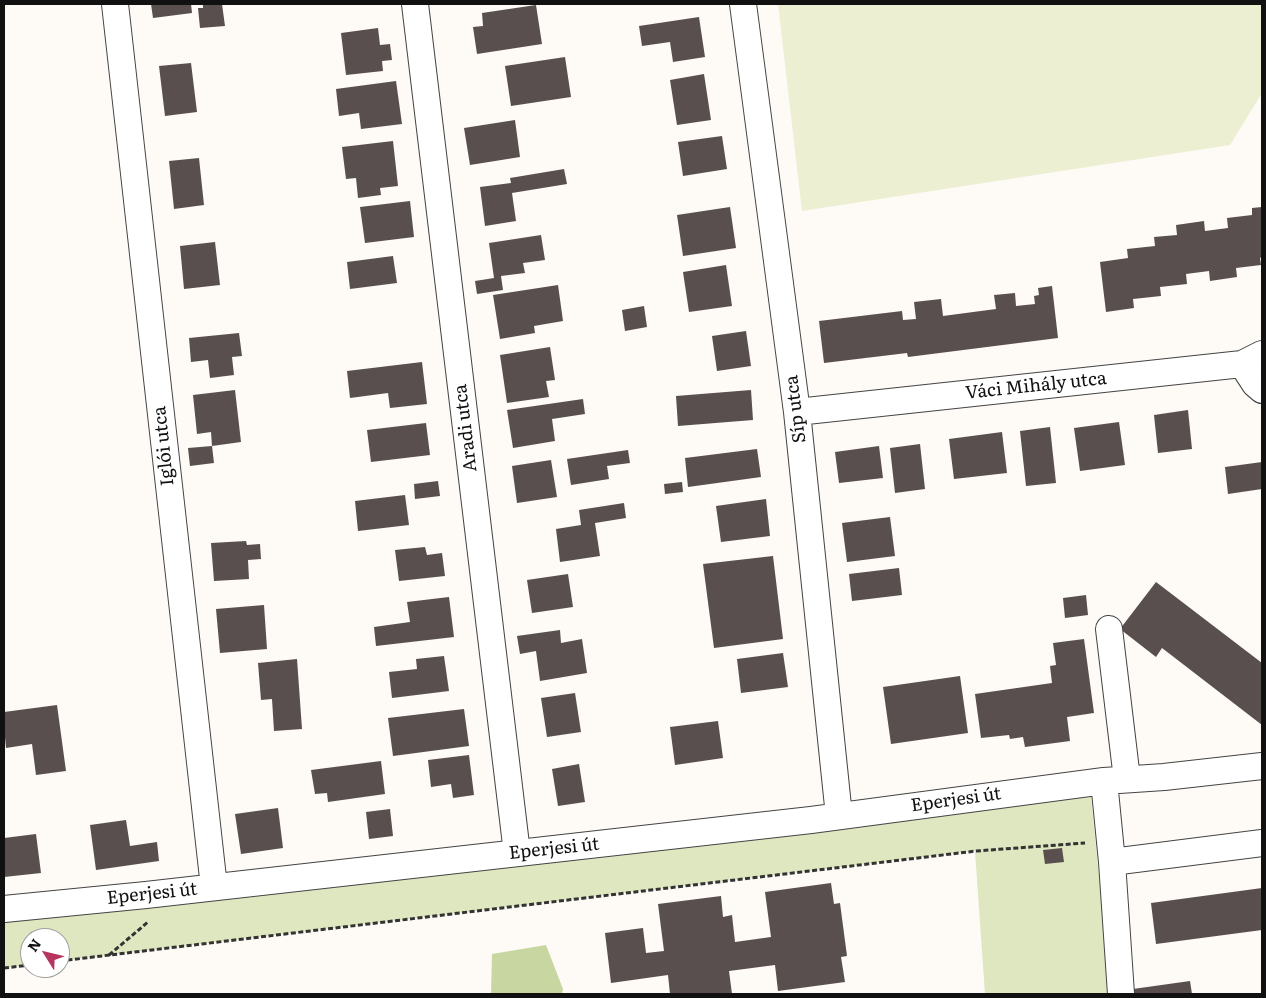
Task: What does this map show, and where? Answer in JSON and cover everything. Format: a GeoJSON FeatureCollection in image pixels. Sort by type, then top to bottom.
{"type":"FeatureCollection","features":[{"type":"Feature","properties":{"kind":"street","name":"Iglói utca"},"geometry":{"type":"LineString","coordinates":[[115,4],[214,887]]}},
{"type":"Feature","properties":{"kind":"street","name":"Aradi utca"},"geometry":{"type":"LineString","coordinates":[[415,4],[517,853]]}},
{"type":"Feature","properties":{"kind":"street","name":"Síp utca"},"geometry":{"type":"LineString","coordinates":[[744,4],[797,412],[839,816]]}},
{"type":"Feature","properties":{"kind":"street","name":"Váci Mihály utca"},"geometry":{"type":"LineString","coordinates":[[797,412],[1252,359],[1255,384],[1262,390]]}},
{"type":"Feature","properties":{"kind":"street"},"geometry":{"type":"LineString","coordinates":[[1109,630],[1116,780],[1111,851],[1121,994]]}},
{"type":"Feature","properties":{"kind":"street","name":"Eperjesi út"},"geometry":{"type":"LineString","coordinates":[[4,909],[839,816],[1116,780],[1164,777],[1262,766]]}},
{"type":"Feature","properties":{"kind":"street"},"geometry":{"type":"LineString","coordinates":[[1111,851],[1262,843]]}},
{"type":"Feature","properties":{"kind":"path"},"geometry":{"type":"LineString","coordinates":[[70,960],[976,851],[1111,851]]}},
{"type":"Feature","properties":{"kind":"path"},"geometry":{"type":"LineString","coordinates":[[4,968],[20,966]]}},
{"type":"Feature","properties":{"kind":"green space"},"geometry":{"type":"Polygon","coordinates":[[[778,4],[1262,4],[1262,93],[1230,145],[802,211],[778,4]]]}},
{"type":"Feature","properties":{"kind":"green space"},"geometry":{"type":"Polygon","coordinates":[[[1091,797],[1111,994],[985,994],[975,851],[70,960],[70,928],[20,928],[20,966],[4,968],[4,899],[1091,797]]]}},
{"type":"Feature","properties":{"kind":"green space"},"geometry":{"type":"Polygon","coordinates":[[[546,945],[563,989],[562,994],[491,994],[492,954],[546,945]]]}},
{"type":"Feature","properties":{"kind":"building"},"geometry":{"type":"Polygon","coordinates":[[[151,4],[191,4],[192,13],[153,18],[151,4]]]}},
{"type":"Feature","properties":{"kind":"building"},"geometry":{"type":"Polygon","coordinates":[[[203,4],[222,4],[225,26],[200,28],[198,8],[203,8],[203,4]]]}},
{"type":"Feature","properties":{"kind":"building"},"geometry":{"type":"Polygon","coordinates":[[[536,5],[542,44],[477,54],[473,27],[483,26],[482,13],[536,5]]]}},
{"type":"Feature","properties":{"kind":"building"},"geometry":{"type":"Polygon","coordinates":[[[699,17],[705,57],[673,62],[670,42],[642,46],[639,26],[699,17]]]}},
{"type":"Feature","properties":{"kind":"building"},"geometry":{"type":"Polygon","coordinates":[[[378,28],[380,45],[390,44],[392,60],[382,61],[383,71],[346,75],[341,33],[378,28]]]}},
{"type":"Feature","properties":{"kind":"building"},"geometry":{"type":"Polygon","coordinates":[[[565,57],[571,97],[511,106],[505,66],[565,57]]]}},
{"type":"Feature","properties":{"kind":"building"},"geometry":{"type":"Polygon","coordinates":[[[191,63],[197,112],[165,116],[159,66],[191,63]]]}},
{"type":"Feature","properties":{"kind":"building"},"geometry":{"type":"Polygon","coordinates":[[[704,74],[711,120],[677,125],[670,80],[704,74]]]}},
{"type":"Feature","properties":{"kind":"building"},"geometry":{"type":"Polygon","coordinates":[[[396,81],[402,124],[361,129],[359,113],[339,116],[336,89],[396,81]]]}},
{"type":"Feature","properties":{"kind":"building"},"geometry":{"type":"Polygon","coordinates":[[[515,120],[520,157],[470,165],[464,128],[515,120]]]}},
{"type":"Feature","properties":{"kind":"building"},"geometry":{"type":"Polygon","coordinates":[[[722,136],[727,169],[683,176],[678,142],[722,136]]]}},
{"type":"Feature","properties":{"kind":"building"},"geometry":{"type":"Polygon","coordinates":[[[393,141],[398,186],[380,188],[381,195],[358,198],[356,178],[346,179],[342,147],[393,141]]]}},
{"type":"Feature","properties":{"kind":"building"},"geometry":{"type":"Polygon","coordinates":[[[199,158],[204,205],[174,209],[169,161],[199,158]]]}},
{"type":"Feature","properties":{"kind":"building"},"geometry":{"type":"Polygon","coordinates":[[[564,169],[567,184],[512,193],[516,221],[485,226],[480,187],[511,183],[510,178],[564,169]]]}},
{"type":"Feature","properties":{"kind":"building"},"geometry":{"type":"Polygon","coordinates":[[[410,201],[414,237],[365,243],[360,207],[410,201]]]}},
{"type":"Feature","properties":{"kind":"building"},"geometry":{"type":"Polygon","coordinates":[[[730,207],[736,248],[683,256],[677,215],[730,207]]]}},
{"type":"Feature","properties":{"kind":"building"},"geometry":{"type":"Polygon","coordinates":[[[1262,207],[1261,265],[1236,268],[1237,277],[1210,281],[1209,271],[1186,274],[1187,284],[1160,287],[1161,296],[1133,299],[1134,308],[1106,312],[1100,262],[1128,258],[1127,249],[1155,246],[1154,237],[1177,235],[1176,225],[1204,221],[1205,231],[1228,228],[1227,218],[1252,215],[1252,208],[1262,207]]]}},
{"type":"Feature","properties":{"kind":"building"},"geometry":{"type":"Polygon","coordinates":[[[541,235],[545,260],[523,263],[525,273],[501,276],[503,290],[477,294],[475,281],[494,278],[489,243],[541,235]]]}},
{"type":"Feature","properties":{"kind":"building"},"geometry":{"type":"Polygon","coordinates":[[[215,242],[220,285],[184,289],[180,246],[215,242]]]}},
{"type":"Feature","properties":{"kind":"building"},"geometry":{"type":"Polygon","coordinates":[[[393,256],[397,283],[350,289],[347,262],[393,256]]]}},
{"type":"Feature","properties":{"kind":"building"},"geometry":{"type":"Polygon","coordinates":[[[726,265],[732,306],[689,312],[683,272],[726,265]]]}},
{"type":"Feature","properties":{"kind":"building"},"geometry":{"type":"Polygon","coordinates":[[[558,285],[563,321],[534,326],[535,333],[500,339],[493,295],[558,285]]]}},
{"type":"Feature","properties":{"kind":"building"},"geometry":{"type":"Polygon","coordinates":[[[1052,286],[1058,338],[908,357],[907,353],[824,363],[819,321],[902,311],[903,320],[916,319],[914,302],[941,299],[943,316],[996,309],[994,295],[1015,293],[1016,306],[1035,304],[1034,296],[1039,295],[1038,288],[1052,286]]]}},
{"type":"Feature","properties":{"kind":"building"},"geometry":{"type":"Polygon","coordinates":[[[644,306],[647,327],[625,331],[622,310],[644,306]]]}},
{"type":"Feature","properties":{"kind":"building"},"geometry":{"type":"Polygon","coordinates":[[[746,331],[751,366],[717,371],[712,336],[746,331]]]}},
{"type":"Feature","properties":{"kind":"building"},"geometry":{"type":"Polygon","coordinates":[[[239,333],[242,356],[232,357],[234,375],[210,378],[208,360],[191,362],[189,338],[239,333]]]}},
{"type":"Feature","properties":{"kind":"building"},"geometry":{"type":"Polygon","coordinates":[[[550,347],[555,380],[546,381],[549,397],[507,403],[500,355],[550,347]]]}},
{"type":"Feature","properties":{"kind":"building"},"geometry":{"type":"Polygon","coordinates":[[[422,362],[427,404],[390,408],[388,393],[350,398],[347,371],[422,362]]]}},
{"type":"Feature","properties":{"kind":"building"},"geometry":{"type":"Polygon","coordinates":[[[235,390],[241,442],[212,446],[211,432],[197,434],[193,395],[235,390]]]}},
{"type":"Feature","properties":{"kind":"building"},"geometry":{"type":"Polygon","coordinates":[[[751,390],[753,420],[678,426],[676,396],[751,390]]]}},
{"type":"Feature","properties":{"kind":"building"},"geometry":{"type":"Polygon","coordinates":[[[583,399],[585,414],[552,419],[555,441],[513,448],[507,410],[583,399]]]}},
{"type":"Feature","properties":{"kind":"building"},"geometry":{"type":"Polygon","coordinates":[[[1188,410],[1192,449],[1158,453],[1154,415],[1188,410]]]}},
{"type":"Feature","properties":{"kind":"building"},"geometry":{"type":"Polygon","coordinates":[[[1119,422],[1125,465],[1080,471],[1074,428],[1119,422]]]}},
{"type":"Feature","properties":{"kind":"building"},"geometry":{"type":"Polygon","coordinates":[[[426,423],[430,455],[371,462],[367,430],[426,423]]]}},
{"type":"Feature","properties":{"kind":"building"},"geometry":{"type":"Polygon","coordinates":[[[1050,427],[1056,483],[1026,486],[1020,431],[1050,427]]]}},
{"type":"Feature","properties":{"kind":"building"},"geometry":{"type":"Polygon","coordinates":[[[1002,432],[1007,473],[954,479],[949,439],[1002,432]]]}},
{"type":"Feature","properties":{"kind":"building"},"geometry":{"type":"Polygon","coordinates":[[[920,444],[925,489],[895,493],[890,448],[920,444]]]}},
{"type":"Feature","properties":{"kind":"building"},"geometry":{"type":"Polygon","coordinates":[[[212,446],[214,463],[190,466],[188,448],[212,446]]]}},
{"type":"Feature","properties":{"kind":"building"},"geometry":{"type":"Polygon","coordinates":[[[879,446],[883,478],[839,483],[835,452],[879,446]]]}},
{"type":"Feature","properties":{"kind":"building"},"geometry":{"type":"Polygon","coordinates":[[[757,449],[761,477],[688,487],[685,458],[757,449]]]}},
{"type":"Feature","properties":{"kind":"building"},"geometry":{"type":"Polygon","coordinates":[[[628,450],[630,463],[607,466],[609,479],[571,485],[567,459],[628,450]]]}},
{"type":"Feature","properties":{"kind":"building"},"geometry":{"type":"Polygon","coordinates":[[[551,460],[557,497],[517,503],[512,466],[551,460]]]}},
{"type":"Feature","properties":{"kind":"building"},"geometry":{"type":"Polygon","coordinates":[[[1262,462],[1262,489],[1228,494],[1225,467],[1262,462]]]}},
{"type":"Feature","properties":{"kind":"building"},"geometry":{"type":"Polygon","coordinates":[[[438,481],[440,496],[415,499],[414,484],[438,481]]]}},
{"type":"Feature","properties":{"kind":"building"},"geometry":{"type":"Polygon","coordinates":[[[682,482],[683,492],[665,494],[664,484],[682,482]]]}},
{"type":"Feature","properties":{"kind":"building"},"geometry":{"type":"Polygon","coordinates":[[[405,495],[409,525],[358,531],[355,501],[405,495]]]}},
{"type":"Feature","properties":{"kind":"building"},"geometry":{"type":"Polygon","coordinates":[[[766,499],[770,536],[721,542],[716,506],[766,499]]]}},
{"type":"Feature","properties":{"kind":"building"},"geometry":{"type":"Polygon","coordinates":[[[624,503],[626,518],[595,523],[600,556],[560,562],[556,529],[581,525],[579,510],[624,503]]]}},
{"type":"Feature","properties":{"kind":"building"},"geometry":{"type":"Polygon","coordinates":[[[890,517],[895,556],[847,562],[842,523],[890,517]]]}},
{"type":"Feature","properties":{"kind":"building"},"geometry":{"type":"Polygon","coordinates":[[[246,541],[247,545],[260,544],[261,559],[248,560],[249,579],[214,581],[211,543],[246,541]]]}},
{"type":"Feature","properties":{"kind":"building"},"geometry":{"type":"Polygon","coordinates":[[[425,547],[427,555],[442,553],[445,576],[399,581],[395,550],[425,547]]]}},
{"type":"Feature","properties":{"kind":"building"},"geometry":{"type":"Polygon","coordinates":[[[773,556],[783,639],[714,648],[703,564],[773,556]]]}},
{"type":"Feature","properties":{"kind":"building"},"geometry":{"type":"Polygon","coordinates":[[[899,568],[902,595],[852,601],[849,574],[899,568]]]}},
{"type":"Feature","properties":{"kind":"building"},"geometry":{"type":"Polygon","coordinates":[[[568,574],[573,607],[532,613],[527,580],[568,574]]]}},
{"type":"Feature","properties":{"kind":"building"},"geometry":{"type":"Polygon","coordinates":[[[1156,582],[1262,663],[1262,725],[1162,648],[1156,657],[1120,629],[1156,582]]]}},
{"type":"Feature","properties":{"kind":"building"},"geometry":{"type":"Polygon","coordinates":[[[1086,595],[1088,615],[1065,618],[1063,598],[1086,595]]]}},
{"type":"Feature","properties":{"kind":"building"},"geometry":{"type":"Polygon","coordinates":[[[449,597],[454,637],[376,646],[374,627],[410,622],[407,602],[449,597]]]}},
{"type":"Feature","properties":{"kind":"building"},"geometry":{"type":"Polygon","coordinates":[[[264,605],[267,649],[220,653],[216,609],[264,605]]]}},
{"type":"Feature","properties":{"kind":"building"},"geometry":{"type":"Polygon","coordinates":[[[560,630],[561,643],[582,639],[587,673],[540,681],[536,651],[520,654],[517,636],[560,630]]]}},
{"type":"Feature","properties":{"kind":"building"},"geometry":{"type":"Polygon","coordinates":[[[1084,639],[1094,713],[1067,717],[1070,741],[1025,747],[1023,737],[1010,739],[1009,735],[981,738],[975,694],[1052,683],[1050,666],[1056,665],[1053,643],[1084,639]]]}},
{"type":"Feature","properties":{"kind":"building"},"geometry":{"type":"Polygon","coordinates":[[[783,653],[788,687],[741,693],[737,659],[783,653]]]}},
{"type":"Feature","properties":{"kind":"building"},"geometry":{"type":"Polygon","coordinates":[[[444,656],[449,691],[392,698],[389,672],[417,669],[416,659],[444,656]]]}},
{"type":"Feature","properties":{"kind":"building"},"geometry":{"type":"Polygon","coordinates":[[[297,659],[302,729],[274,731],[272,699],[261,700],[258,663],[297,659]]]}},
{"type":"Feature","properties":{"kind":"building"},"geometry":{"type":"Polygon","coordinates":[[[960,676],[968,733],[891,744],[883,687],[960,676]]]}},
{"type":"Feature","properties":{"kind":"building"},"geometry":{"type":"Polygon","coordinates":[[[575,693],[581,732],[547,737],[541,698],[575,693]]]}},
{"type":"Feature","properties":{"kind":"building"},"geometry":{"type":"Polygon","coordinates":[[[57,705],[66,771],[36,775],[32,744],[6,748],[4,712],[57,705]]]}},
{"type":"Feature","properties":{"kind":"building"},"geometry":{"type":"Polygon","coordinates":[[[464,709],[469,746],[393,756],[388,718],[464,709]]]}},
{"type":"Feature","properties":{"kind":"building"},"geometry":{"type":"Polygon","coordinates":[[[718,721],[723,758],[675,765],[670,727],[718,721]]]}},
{"type":"Feature","properties":{"kind":"building"},"geometry":{"type":"Polygon","coordinates":[[[469,755],[474,795],[453,798],[451,784],[431,787],[428,760],[469,755]]]}},
{"type":"Feature","properties":{"kind":"building"},"geometry":{"type":"Polygon","coordinates":[[[381,761],[385,794],[328,802],[327,793],[315,794],[311,770],[381,761]]]}},
{"type":"Feature","properties":{"kind":"building"},"geometry":{"type":"Polygon","coordinates":[[[579,764],[585,802],[558,806],[552,769],[579,764]]]}},
{"type":"Feature","properties":{"kind":"building"},"geometry":{"type":"Polygon","coordinates":[[[278,808],[283,848],[241,854],[235,814],[278,808]]]}},
{"type":"Feature","properties":{"kind":"building"},"geometry":{"type":"Polygon","coordinates":[[[390,809],[393,836],[369,839],[366,812],[390,809]]]}},
{"type":"Feature","properties":{"kind":"building"},"geometry":{"type":"Polygon","coordinates":[[[126,820],[130,846],[157,842],[159,861],[96,870],[90,825],[126,820]]]}},
{"type":"Feature","properties":{"kind":"building"},"geometry":{"type":"Polygon","coordinates":[[[36,834],[41,873],[4,877],[4,838],[36,834]]]}},
{"type":"Feature","properties":{"kind":"building"},"geometry":{"type":"Polygon","coordinates":[[[1062,848],[1064,862],[1045,864],[1043,850],[1062,848]]]}},
{"type":"Feature","properties":{"kind":"building"},"geometry":{"type":"Polygon","coordinates":[[[831,883],[834,904],[840,903],[847,956],[841,957],[845,982],[778,991],[775,965],[729,971],[732,994],[670,994],[668,975],[611,983],[605,933],[643,928],[646,953],[664,951],[658,904],[721,896],[723,917],[732,915],[735,942],[771,937],[765,892],[831,883]]]}},
{"type":"Feature","properties":{"kind":"building"},"geometry":{"type":"Polygon","coordinates":[[[1262,888],[1262,930],[1156,944],[1151,903],[1262,888]]]}},
{"type":"Feature","properties":{"kind":"building"},"geometry":{"type":"Polygon","coordinates":[[[1190,981],[1192,994],[1134,994],[1133,989],[1190,981]]]}}]}
